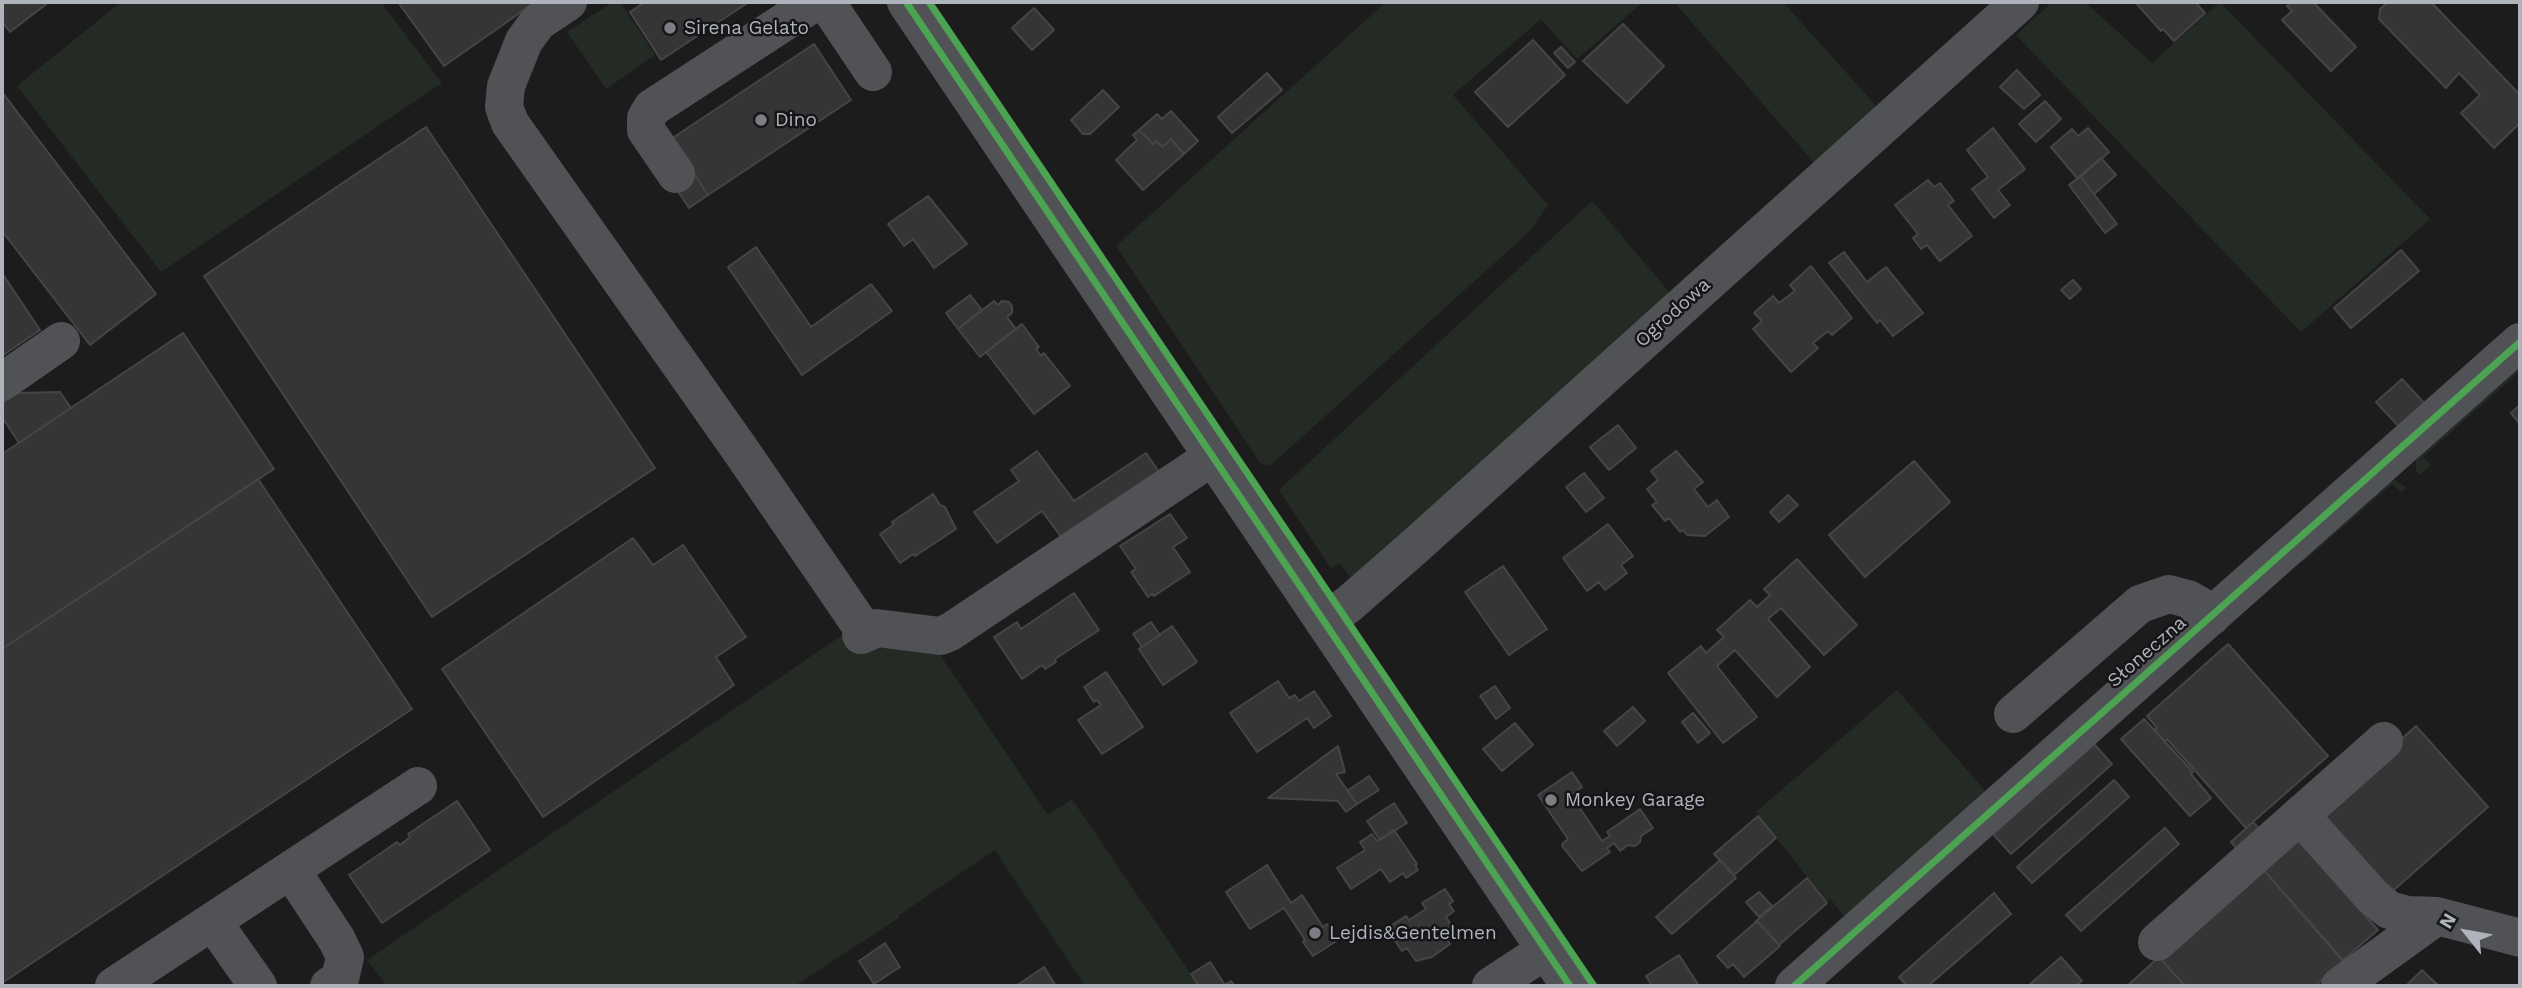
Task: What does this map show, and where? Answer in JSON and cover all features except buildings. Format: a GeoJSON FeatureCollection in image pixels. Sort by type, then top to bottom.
{"type":"FeatureCollection","features":[{"type":"Feature","properties":{"kind":"street"},"geometry":{"type":"LineString","coordinates":[[568,2],[538,22],[524,41],[506,86],[504,107],[510,123],[739,448],[863,634],[877,628],[940,636],[950,632],[1212,457]]}},
{"type":"Feature","properties":{"kind":"street"},"geometry":{"type":"LineString","coordinates":[[676,174],[646,130],[646,118],[652,108],[815,2]]}},
{"type":"Feature","properties":{"kind":"street"},"geometry":{"type":"LineString","coordinates":[[825,2],[873,72]]}},
{"type":"Feature","properties":{"kind":"street"},"geometry":{"type":"LineString","coordinates":[[906,2],[1570,986]]}},
{"type":"Feature","properties":{"kind":"street","name":"Ogrodowa"},"geometry":{"type":"LineString","coordinates":[[1324,622],[1349,604],[1413,548],[2020,2]]}},
{"type":"Feature","properties":{"kind":"street"},"geometry":{"type":"LineString","coordinates":[[2,382],[61,341]]}},
{"type":"Feature","properties":{"kind":"street","name":"Słoneczna"},"geometry":{"type":"LineString","coordinates":[[1794,986],[2520,342]]}},
{"type":"Feature","properties":{"kind":"street"},"geometry":{"type":"LineString","coordinates":[[2013,714],[2140,604],[2169,594],[2188,599],[2202,607],[2211,617]]}},
{"type":"Feature","properties":{"kind":"street"},"geometry":{"type":"LineString","coordinates":[[2157,942],[2384,741]]}},
{"type":"Feature","properties":{"kind":"street"},"geometry":{"type":"LineString","coordinates":[[134,981],[213,922],[418,786]]}},
{"type":"Feature","properties":{"kind":"street"},"geometry":{"type":"LineString","coordinates":[[2300,816],[2373,897],[2389,910],[2408,915],[2437,916],[2520,938]]}},
{"type":"Feature","properties":{"kind":"street"},"geometry":{"type":"LineString","coordinates":[[291,870],[337,940],[345,957],[340,979],[330,986]]}},
{"type":"Feature","properties":{"kind":"street"},"geometry":{"type":"LineString","coordinates":[[2340,986],[2437,916]]}},
{"type":"Feature","properties":{"kind":"street"},"geometry":{"type":"LineString","coordinates":[[213,922],[258,986]]}},
{"type":"Feature","properties":{"kind":"street"},"geometry":{"type":"LineString","coordinates":[[1492,986],[1546,950]]}},
{"type":"Feature","properties":{"kind":"shaded area"},"geometry":{"type":"Polygon","coordinates":[[[121,2],[381,2],[442,83],[161,272],[17,86],[121,2]]]}},
{"type":"Feature","properties":{"kind":"shaded area"},"geometry":{"type":"Polygon","coordinates":[[[613,2],[620,2],[655,55],[606,89],[567,32],[613,2]]]}},
{"type":"Feature","properties":{"kind":"shaded area"},"geometry":{"type":"Polygon","coordinates":[[[1386,2],[1643,2],[1577,59],[1541,19],[1453,95],[1548,205],[1530,231],[1270,466],[1260,463],[1116,246],[1386,2]]]}},
{"type":"Feature","properties":{"kind":"shaded area"},"geometry":{"type":"Polygon","coordinates":[[[1674,2],[1783,2],[1879,109],[1817,166],[1674,2]]]}},
{"type":"Feature","properties":{"kind":"shaded area"},"geometry":{"type":"Polygon","coordinates":[[[2052,2],[2085,2],[2152,63],[2220,2],[2430,219],[2301,332],[2016,35],[2052,2]]]}},
{"type":"Feature","properties":{"kind":"shaded area"},"geometry":{"type":"Polygon","coordinates":[[[1592,201],[1672,295],[1359,574],[1350,577],[1340,563],[1331,568],[1279,490],[1592,201]]]}},
{"type":"Feature","properties":{"kind":"shaded area"},"geometry":{"type":"Polygon","coordinates":[[[2520,357],[2520,371],[2423,457],[2431,465],[2420,475],[2416,470],[2415,456],[2520,357]]]}},
{"type":"Feature","properties":{"kind":"shaded area"},"geometry":{"type":"Polygon","coordinates":[[[2393,479],[2406,487],[2401,492],[2392,484],[2303,562],[2299,558],[2393,479]]]}},
{"type":"Feature","properties":{"kind":"shaded area"},"geometry":{"type":"Polygon","coordinates":[[[848,631],[938,652],[1048,815],[1072,799],[1199,986],[1085,986],[995,850],[899,915],[899,918],[794,986],[387,986],[367,960],[848,631]]]}},
{"type":"Feature","properties":{"kind":"shaded area"},"geometry":{"type":"Polygon","coordinates":[[[1897,690],[1988,794],[1849,922],[1830,899],[1827,902],[1756,812],[1897,690]]]}},
{"type":"Feature","properties":{"kind":"cycle path"},"geometry":{"type":"LineString","coordinates":[[906,2],[1570,986]]}},
{"type":"Feature","properties":{"kind":"cycle path"},"geometry":{"type":"LineString","coordinates":[[929,2],[1594,986]]}},
{"type":"Feature","properties":{"kind":"cycle path"},"geometry":{"type":"LineString","coordinates":[[1794,986],[2520,342]]}},
{"type":"Feature","properties":{"kind":"place","name":"Sirena Gelato"},"geometry":{"type":"Point","coordinates":[670,28]}},
{"type":"Feature","properties":{"kind":"place","name":"Dino"},"geometry":{"type":"Point","coordinates":[761,120]}},
{"type":"Feature","properties":{"kind":"place","name":"Monkey Garage"},"geometry":{"type":"Point","coordinates":[1551,800]}},
{"type":"Feature","properties":{"kind":"place","name":"Lejdis&Gentelmen"},"geometry":{"type":"Point","coordinates":[1315,933]}}]}
